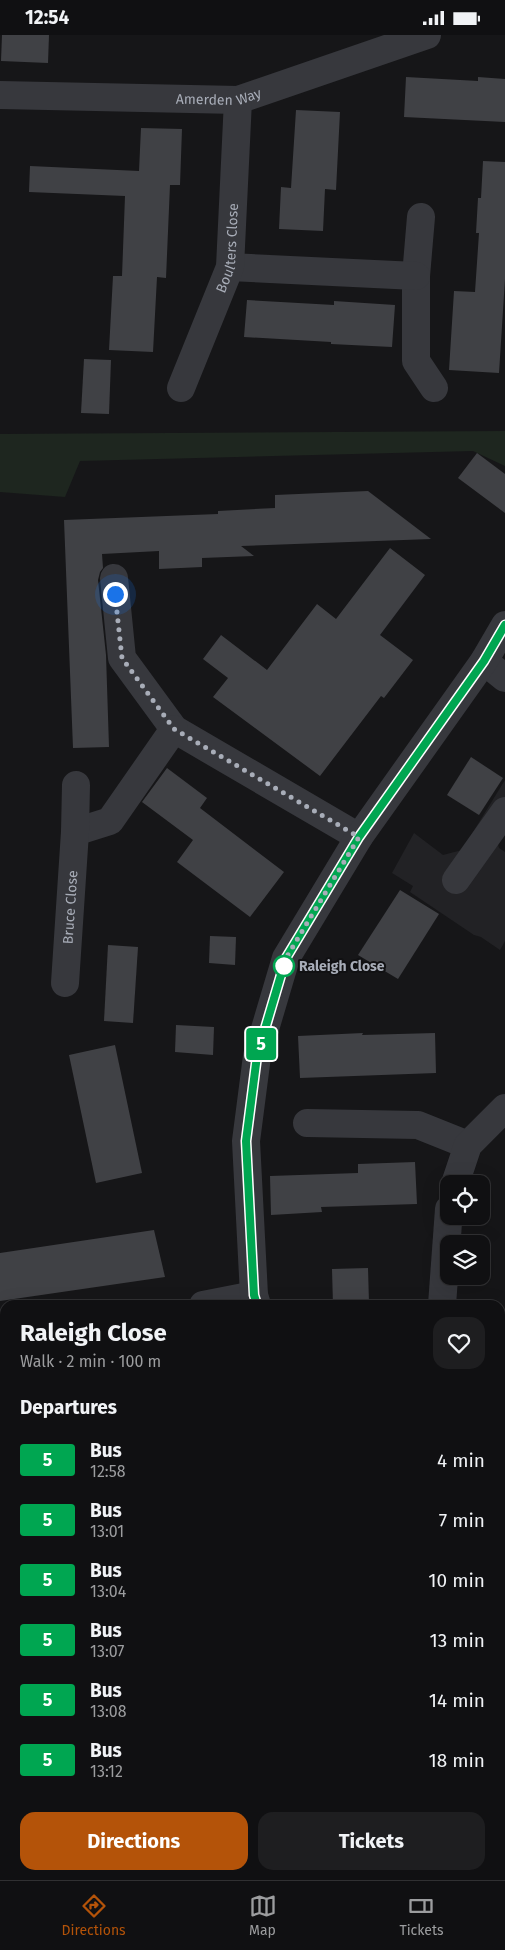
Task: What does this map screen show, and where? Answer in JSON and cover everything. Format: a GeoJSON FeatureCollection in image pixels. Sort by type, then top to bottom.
{"type":"FeatureCollection","features":[{"type":"Feature","properties":{"kind":"street","name":"Amerden Way"},"geometry":{"type":"LineString","coordinates":[[0,95],[238,100],[409,38]]}},
{"type":"Feature","properties":{"kind":"street","name":"Boulters Close"},"geometry":{"type":"LineString","coordinates":[[181,388],[230,267],[238,100]]}},
{"type":"Feature","properties":{"kind":"street"},"geometry":{"type":"LineString","coordinates":[[421,217],[416,276],[416,361],[434,389]]}},
{"type":"Feature","properties":{"kind":"street"},"geometry":{"type":"LineString","coordinates":[[230,267],[416,276]]}},
{"type":"Feature","properties":{"kind":"street"},"geometry":{"type":"LineString","coordinates":[[114,578],[122,658],[174,729],[359,837]]}},
{"type":"Feature","properties":{"kind":"street"},"geometry":{"type":"LineString","coordinates":[[256,1300],[246,1141],[257,1056],[286,958],[359,837],[484,661],[505,625]]}},
{"type":"Feature","properties":{"kind":"street"},"geometry":{"type":"LineString","coordinates":[[484,661],[505,678]]}},
{"type":"Feature","properties":{"kind":"street"},"geometry":{"type":"LineString","coordinates":[[75,832],[110,821],[174,729]]}},
{"type":"Feature","properties":{"kind":"street","name":"Bruce Close"},"geometry":{"type":"LineString","coordinates":[[65,983],[75,832],[76,785]]}},
{"type":"Feature","properties":{"kind":"street"},"geometry":{"type":"LineString","coordinates":[[456,881],[505,811]]}},
{"type":"Feature","properties":{"kind":"street"},"geometry":{"type":"LineString","coordinates":[[458,1175],[468,1145],[505,1108]]}},
{"type":"Feature","properties":{"kind":"street"},"geometry":{"type":"LineString","coordinates":[[307,1123],[418,1125],[468,1145]]}},
{"type":"Feature","properties":{"kind":"street"},"geometry":{"type":"LineString","coordinates":[[442,1300],[448,1225]]}},
{"type":"Feature","properties":{"kind":"shaded area"},"geometry":{"type":"Polygon","coordinates":[[[505,431],[505,466],[473,451],[80,461],[65,497],[0,492],[0,434],[505,431]]]}},
{"type":"Feature","properties":{"kind":"shaded area"},"geometry":{"type":"Polygon","coordinates":[[[505,780],[505,816],[494,831],[499,848],[505,852],[505,941],[500,950],[410,892],[413,886],[392,873],[414,833],[443,855],[462,850],[505,780]]]}},
{"type":"Feature","properties":{"kind":"building"},"geometry":{"type":"Polygon","coordinates":[[[2,35],[49,35],[48,63],[1,61],[2,35]]]}},
{"type":"Feature","properties":{"kind":"building"},"geometry":{"type":"Polygon","coordinates":[[[406,77],[478,81],[478,77],[505,79],[505,122],[404,117],[406,77]]]}},
{"type":"Feature","properties":{"kind":"building"},"geometry":{"type":"Polygon","coordinates":[[[296,110],[340,112],[336,190],[325,189],[323,231],[279,229],[281,187],[291,188],[296,110]]]}},
{"type":"Feature","properties":{"kind":"building"},"geometry":{"type":"Polygon","coordinates":[[[141,128],[182,129],[180,185],[170,185],[166,278],[157,277],[153,352],[109,350],[113,276],[122,276],[125,196],[29,192],[30,166],[139,171],[141,128]]]}},
{"type":"Feature","properties":{"kind":"building"},"geometry":{"type":"Polygon","coordinates":[[[483,161],[505,162],[505,279],[499,373],[449,370],[454,291],[475,292],[479,233],[476,233],[478,198],[481,198],[483,161]]]}},
{"type":"Feature","properties":{"kind":"building"},"geometry":{"type":"Polygon","coordinates":[[[247,300],[334,305],[334,301],[395,305],[392,347],[244,337],[247,300]]]}},
{"type":"Feature","properties":{"kind":"building"},"geometry":{"type":"Polygon","coordinates":[[[84,359],[111,360],[109,414],[81,413],[84,359]]]}},
{"type":"Feature","properties":{"kind":"building"},"geometry":{"type":"Polygon","coordinates":[[[477,453],[505,474],[505,513],[458,478],[477,453]]]}},
{"type":"Feature","properties":{"kind":"building"},"geometry":{"type":"Polygon","coordinates":[[[368,491],[431,539],[241,546],[254,556],[202,558],[202,567],[159,569],[159,551],[102,554],[103,568],[98,580],[106,655],[109,747],[73,748],[64,520],[218,514],[218,511],[275,508],[275,495],[368,491]]]}},
{"type":"Feature","properties":{"kind":"building"},"geometry":{"type":"Polygon","coordinates":[[[390,548],[425,575],[380,635],[413,660],[384,698],[381,696],[320,776],[213,697],[228,678],[203,659],[221,635],[267,670],[317,604],[336,619],[390,548]]]}},
{"type":"Feature","properties":{"kind":"building"},"geometry":{"type":"Polygon","coordinates":[[[471,757],[503,778],[479,815],[447,795],[471,757]]]}},
{"type":"Feature","properties":{"kind":"building"},"geometry":{"type":"Polygon","coordinates":[[[167,768],[207,798],[200,808],[284,872],[250,917],[177,862],[193,840],[142,802],[167,768]]]}},
{"type":"Feature","properties":{"kind":"building"},"geometry":{"type":"Polygon","coordinates":[[[400,890],[439,914],[398,979],[358,955],[400,890]]]}},
{"type":"Feature","properties":{"kind":"building"},"geometry":{"type":"Polygon","coordinates":[[[210,936],[236,937],[235,965],[209,963],[210,936]]]}},
{"type":"Feature","properties":{"kind":"building"},"geometry":{"type":"Polygon","coordinates":[[[108,945],[138,947],[133,1023],[104,1021],[108,945]]]}},
{"type":"Feature","properties":{"kind":"building"},"geometry":{"type":"Polygon","coordinates":[[[176,1025],[214,1027],[213,1055],[175,1052],[176,1025]]]}},
{"type":"Feature","properties":{"kind":"building"},"geometry":{"type":"Polygon","coordinates":[[[363,1033],[362,1035],[435,1033],[436,1073],[300,1078],[298,1036],[363,1033]]]}},
{"type":"Feature","properties":{"kind":"building"},"geometry":{"type":"Polygon","coordinates":[[[115,1045],[142,1173],[96,1183],[69,1055],[115,1045]]]}},
{"type":"Feature","properties":{"kind":"building"},"geometry":{"type":"Polygon","coordinates":[[[415,1162],[417,1204],[321,1207],[322,1212],[271,1215],[270,1176],[358,1173],[358,1164],[415,1162]]]}},
{"type":"Feature","properties":{"kind":"building"},"geometry":{"type":"Polygon","coordinates":[[[154,1230],[165,1277],[0,1300],[0,1253],[154,1230]]]}},
{"type":"Feature","properties":{"kind":"building"},"geometry":{"type":"Polygon","coordinates":[[[368,1268],[369,1300],[333,1300],[332,1269],[368,1268]]]}},
{"type":"Feature","properties":{"kind":"bus line","name":"5"},"geometry":{"type":"LineString","coordinates":[[256,1300],[246,1141],[257,1056],[286,958],[359,837],[484,661],[505,625]]}},
{"type":"Feature","properties":{"kind":"place","name":"Raleigh Close"},"geometry":{"type":"Point","coordinates":[284,966]}},
{"type":"Feature","properties":{"kind":"route"},"geometry":{"type":"LineString","coordinates":[[115,594],[122,658],[174,729],[359,837],[286,958],[284,966]]}}]}
